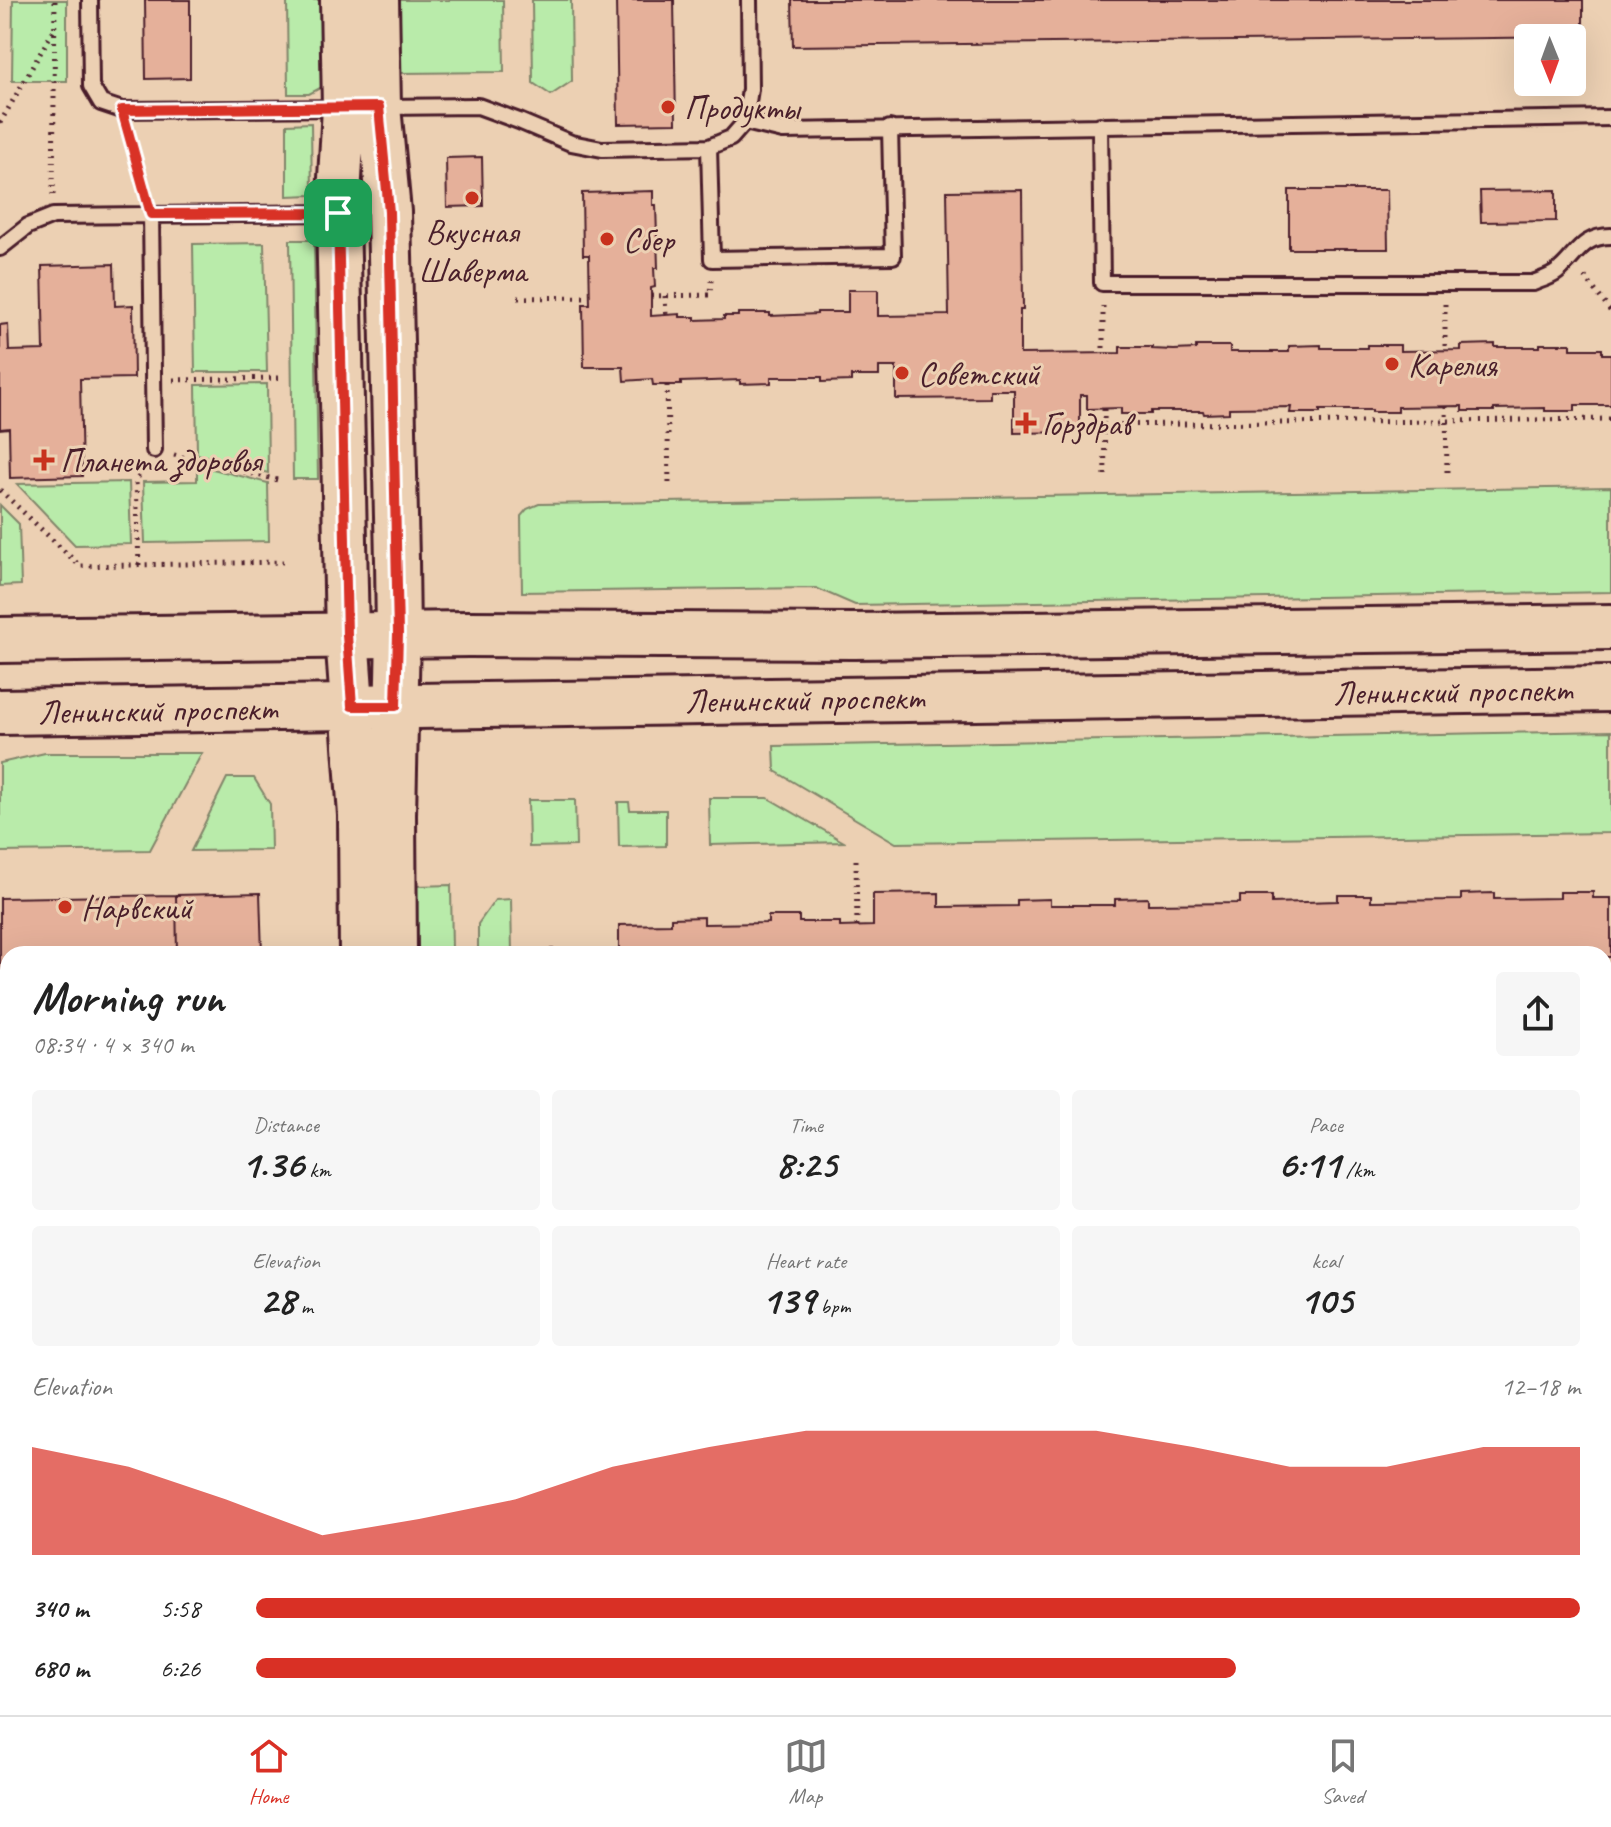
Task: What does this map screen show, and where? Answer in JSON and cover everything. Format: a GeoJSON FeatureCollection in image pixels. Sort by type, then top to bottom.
{"type":"FeatureCollection","features":[{"type":"Feature","properties":{"kind":"main road"},"geometry":{"type":"LineString","coordinates":[[342,0],[361,108],[389,212],[398,634],[395,946]]}},
{"type":"Feature","properties":{"kind":"main road"},"geometry":{"type":"LineString","coordinates":[[361,946],[360,815],[347,635],[338,213],[361,108],[377,0]]}},
{"type":"Feature","properties":{"kind":"main road","name":"Ленинский проспект"},"geometry":{"type":"LineString","coordinates":[[0,640],[398,634],[854,636],[1611,627]]}},
{"type":"Feature","properties":{"kind":"main road","name":"Ленинский проспект"},"geometry":{"type":"LineString","coordinates":[[0,712],[1611,689]]}},
{"type":"Feature","properties":{"kind":"lane"},"geometry":{"type":"LineString","coordinates":[[90,0],[91,86],[101,103],[122,110],[478,106],[571,143],[602,149],[709,147],[731,138],[745,122],[750,89],[749,0]]}},
{"type":"Feature","properties":{"kind":"lane"},"geometry":{"type":"LineString","coordinates":[[745,122],[783,131],[1611,118]]}},
{"type":"Feature","properties":{"kind":"lane"},"geometry":{"type":"LineString","coordinates":[[1100,125],[1102,283],[1533,283],[1556,273],[1582,245],[1600,236],[1611,236]]}},
{"type":"Feature","properties":{"kind":"lane"},"geometry":{"type":"LineString","coordinates":[[709,147],[712,259],[893,256],[890,128]]}},
{"type":"Feature","properties":{"kind":"lane"},"geometry":{"type":"LineString","coordinates":[[0,248],[28,226],[53,216],[338,213]]}},
{"type":"Feature","properties":{"kind":"lane"},"geometry":{"type":"LineString","coordinates":[[151,214],[154,450]]}},
{"type":"Feature","properties":{"kind":"path"},"geometry":{"type":"LineString","coordinates":[[53,216],[55,0]]}},
{"type":"Feature","properties":{"kind":"path"},"geometry":{"type":"LineString","coordinates":[[0,123],[55,28]]}},
{"type":"Feature","properties":{"kind":"path"},"geometry":{"type":"LineString","coordinates":[[122,110],[151,214]]}},
{"type":"Feature","properties":{"kind":"path"},"geometry":{"type":"LineString","coordinates":[[1570,257],[1611,312]]}},
{"type":"Feature","properties":{"kind":"path"},"geometry":{"type":"LineString","coordinates":[[651,296],[710,295],[712,259]]}},
{"type":"Feature","properties":{"kind":"path"},"geometry":{"type":"LineString","coordinates":[[1102,283],[1103,353]]}},
{"type":"Feature","properties":{"kind":"path"},"geometry":{"type":"LineString","coordinates":[[1445,283],[1445,350]]}},
{"type":"Feature","properties":{"kind":"path"},"geometry":{"type":"LineString","coordinates":[[665,296],[666,315]]}},
{"type":"Feature","properties":{"kind":"path"},"geometry":{"type":"LineString","coordinates":[[518,298],[589,297]]}},
{"type":"Feature","properties":{"kind":"path"},"geometry":{"type":"LineString","coordinates":[[153,380],[280,378]]}},
{"type":"Feature","properties":{"kind":"path"},"geometry":{"type":"LineString","coordinates":[[667,385],[669,484]]}},
{"type":"Feature","properties":{"kind":"path"},"geometry":{"type":"LineString","coordinates":[[1446,406],[1447,473]]}},
{"type":"Feature","properties":{"kind":"path"},"geometry":{"type":"LineString","coordinates":[[1104,409],[1105,478]]}},
{"type":"Feature","properties":{"kind":"path"},"geometry":{"type":"LineString","coordinates":[[1104,425],[1611,419]]}},
{"type":"Feature","properties":{"kind":"path"},"geometry":{"type":"LineString","coordinates":[[139,565],[136,481],[154,450],[282,481]]}},
{"type":"Feature","properties":{"kind":"path"},"geometry":{"type":"LineString","coordinates":[[0,490],[80,566],[283,562]]}},
{"type":"Feature","properties":{"kind":"path"},"geometry":{"type":"LineString","coordinates":[[856,860],[857,927]]}},
{"type":"Feature","properties":{"kind":"green space"},"geometry":{"type":"Polygon","coordinates":[[[13,0],[67,0],[67,81],[12,81],[13,0]]]}},
{"type":"Feature","properties":{"kind":"green space"},"geometry":{"type":"Polygon","coordinates":[[[287,0],[323,0],[324,86],[309,94],[288,94],[287,0]]]}},
{"type":"Feature","properties":{"kind":"green space"},"geometry":{"type":"Polygon","coordinates":[[[398,0],[503,0],[504,72],[399,73],[398,0]]]}},
{"type":"Feature","properties":{"kind":"green space"},"geometry":{"type":"Polygon","coordinates":[[[532,0],[571,0],[572,81],[551,95],[533,83],[532,0]]]}},
{"type":"Feature","properties":{"kind":"green space"},"geometry":{"type":"Polygon","coordinates":[[[311,123],[312,195],[287,196],[287,124],[311,123]]]}},
{"type":"Feature","properties":{"kind":"green space"},"geometry":{"type":"Polygon","coordinates":[[[290,240],[314,240],[318,479],[293,479],[290,240]]]}},
{"type":"Feature","properties":{"kind":"green space"},"geometry":{"type":"Polygon","coordinates":[[[264,243],[267,372],[195,372],[193,244],[264,243]]]}},
{"type":"Feature","properties":{"kind":"green space"},"geometry":{"type":"Polygon","coordinates":[[[267,384],[268,473],[197,454],[196,385],[267,384]]]}},
{"type":"Feature","properties":{"kind":"green space"},"geometry":{"type":"Polygon","coordinates":[[[197,465],[268,483],[269,541],[145,543],[143,482],[197,481],[197,465]]]}},
{"type":"Feature","properties":{"kind":"green space"},"geometry":{"type":"Polygon","coordinates":[[[129,482],[131,544],[75,545],[17,484],[129,482]]]}},
{"type":"Feature","properties":{"kind":"green space"},"geometry":{"type":"Polygon","coordinates":[[[1611,487],[1611,592],[855,605],[816,588],[522,592],[521,516],[527,509],[539,504],[1611,487]]]}},
{"type":"Feature","properties":{"kind":"green space"},"geometry":{"type":"Polygon","coordinates":[[[0,505],[19,524],[21,585],[0,586],[0,505]]]}},
{"type":"Feature","properties":{"kind":"green space"},"geometry":{"type":"Polygon","coordinates":[[[1611,731],[1611,833],[896,843],[775,771],[774,746],[1611,731]]]}},
{"type":"Feature","properties":{"kind":"green space"},"geometry":{"type":"Polygon","coordinates":[[[45,753],[202,753],[150,850],[0,852],[0,763],[45,753]]]}},
{"type":"Feature","properties":{"kind":"green space"},"geometry":{"type":"Polygon","coordinates":[[[227,778],[254,778],[270,804],[271,850],[191,851],[227,778]]]}},
{"type":"Feature","properties":{"kind":"green space"},"geometry":{"type":"Polygon","coordinates":[[[709,798],[768,798],[844,842],[710,845],[709,798]]]}},
{"type":"Feature","properties":{"kind":"green space"},"geometry":{"type":"Polygon","coordinates":[[[528,800],[575,800],[576,846],[529,847],[528,800]]]}},
{"type":"Feature","properties":{"kind":"green space"},"geometry":{"type":"Polygon","coordinates":[[[618,802],[629,802],[630,810],[666,810],[666,846],[619,847],[618,802]]]}},
{"type":"Feature","properties":{"kind":"green space"},"geometry":{"type":"Polygon","coordinates":[[[451,885],[452,946],[416,946],[416,886],[451,885]]]}},
{"type":"Feature","properties":{"kind":"green space"},"geometry":{"type":"Polygon","coordinates":[[[511,899],[512,946],[478,946],[478,924],[495,900],[511,899]]]}},
{"type":"Feature","properties":{"kind":"building"},"geometry":{"type":"Polygon","coordinates":[[[145,0],[190,0],[190,78],[146,79],[145,0]]]}},
{"type":"Feature","properties":{"kind":"building"},"geometry":{"type":"Polygon","coordinates":[[[616,0],[674,0],[676,123],[618,124],[616,0]]]}},
{"type":"Feature","properties":{"kind":"building"},"geometry":{"type":"Polygon","coordinates":[[[792,0],[1583,0],[1583,24],[1514,24],[1514,38],[793,46],[792,0]]]}},
{"type":"Feature","properties":{"kind":"building"},"geometry":{"type":"Polygon","coordinates":[[[482,157],[483,206],[447,207],[446,158],[482,157]]]}},
{"type":"Feature","properties":{"kind":"building"},"geometry":{"type":"Polygon","coordinates":[[[1022,190],[1023,310],[1020,310],[1020,354],[1120,353],[1120,347],[1174,350],[1196,349],[1196,346],[1230,346],[1230,352],[1289,352],[1289,346],[1321,345],[1321,348],[1367,348],[1367,345],[1400,345],[1400,351],[1461,350],[1461,345],[1540,347],[1540,344],[1571,344],[1571,349],[1602,349],[1602,354],[1611,354],[1611,405],[1575,405],[1575,411],[1545,411],[1545,408],[1462,411],[1462,406],[1398,407],[1398,412],[1320,410],[1320,413],[1290,413],[1291,407],[1229,408],[1229,413],[1151,411],[1151,414],[1121,414],[1121,408],[1087,409],[1087,395],[1080,395],[1080,432],[1014,433],[1014,390],[990,390],[990,398],[896,399],[896,367],[879,367],[879,376],[851,376],[851,381],[822,382],[822,377],[771,377],[771,383],[740,384],[740,380],[653,385],[652,379],[624,381],[623,367],[584,367],[583,304],[590,304],[589,255],[583,255],[582,193],[653,191],[658,268],[654,268],[655,287],[651,288],[651,316],[680,314],[680,317],[695,317],[695,320],[724,319],[724,316],[738,316],[738,313],[770,313],[770,316],[848,312],[848,290],[878,290],[878,316],[949,315],[947,191],[1022,190]]]}},
{"type":"Feature","properties":{"kind":"building"},"geometry":{"type":"Polygon","coordinates":[[[1289,190],[1387,190],[1388,249],[1289,249],[1289,190]]]}},
{"type":"Feature","properties":{"kind":"building"},"geometry":{"type":"Polygon","coordinates":[[[1556,190],[1556,221],[1481,222],[1480,191],[1556,190]]]}},
{"type":"Feature","properties":{"kind":"building"},"geometry":{"type":"Polygon","coordinates":[[[114,264],[115,306],[133,305],[134,378],[80,379],[82,476],[10,478],[9,428],[0,429],[0,325],[8,324],[9,351],[44,350],[42,266],[114,264]]]}},
{"type":"Feature","properties":{"kind":"building"},"geometry":{"type":"Polygon","coordinates":[[[1560,892],[1593,892],[1593,898],[1611,898],[1611,946],[619,946],[619,925],[671,924],[671,918],[704,917],[704,924],[768,923],[768,916],[799,916],[799,922],[840,922],[840,927],[873,926],[873,894],[939,893],[939,907],[1017,906],[1017,900],[1050,899],[1050,905],[1115,905],[1115,899],[1148,898],[1148,904],[1240,903],[1240,896],[1272,896],[1272,903],[1338,901],[1338,895],[1371,895],[1371,901],[1461,900],[1461,894],[1494,893],[1494,899],[1560,898],[1560,892]]]}},
{"type":"Feature","properties":{"kind":"building"},"geometry":{"type":"Polygon","coordinates":[[[260,893],[262,946],[177,946],[176,895],[260,893]]]}},
{"type":"Feature","properties":{"kind":"building"},"geometry":{"type":"Polygon","coordinates":[[[176,895],[177,946],[0,946],[0,898],[176,895]]]}},
{"type":"Feature","properties":{"kind":"place","name":"Продукты"},"geometry":{"type":"Point","coordinates":[668,107]}},
{"type":"Feature","properties":{"kind":"place","name":"Вкусная Шаверма"},"geometry":{"type":"Point","coordinates":[472,198]}},
{"type":"Feature","properties":{"kind":"place","name":"Сбер"},"geometry":{"type":"Point","coordinates":[607,239]}},
{"type":"Feature","properties":{"kind":"place","name":"Карелия"},"geometry":{"type":"Point","coordinates":[1392,364]}},
{"type":"Feature","properties":{"kind":"place","name":"Советский"},"geometry":{"type":"Point","coordinates":[902,373]}},
{"type":"Feature","properties":{"kind":"place","name":"Горздрав"},"geometry":{"type":"Point","coordinates":[1026,423]}},
{"type":"Feature","properties":{"kind":"place","name":"Планета здоровья"},"geometry":{"type":"Point","coordinates":[44,460]}},
{"type":"Feature","properties":{"kind":"place","name":"Нарвский"},"geometry":{"type":"Point","coordinates":[65,907]}},
{"type":"Feature","properties":{"kind":"route"},"geometry":{"type":"LineString","coordinates":[[379,107],[389,212],[398,634],[396,706],[352,706],[347,635],[338,213],[151,214],[122,110],[379,107]]}}]}
